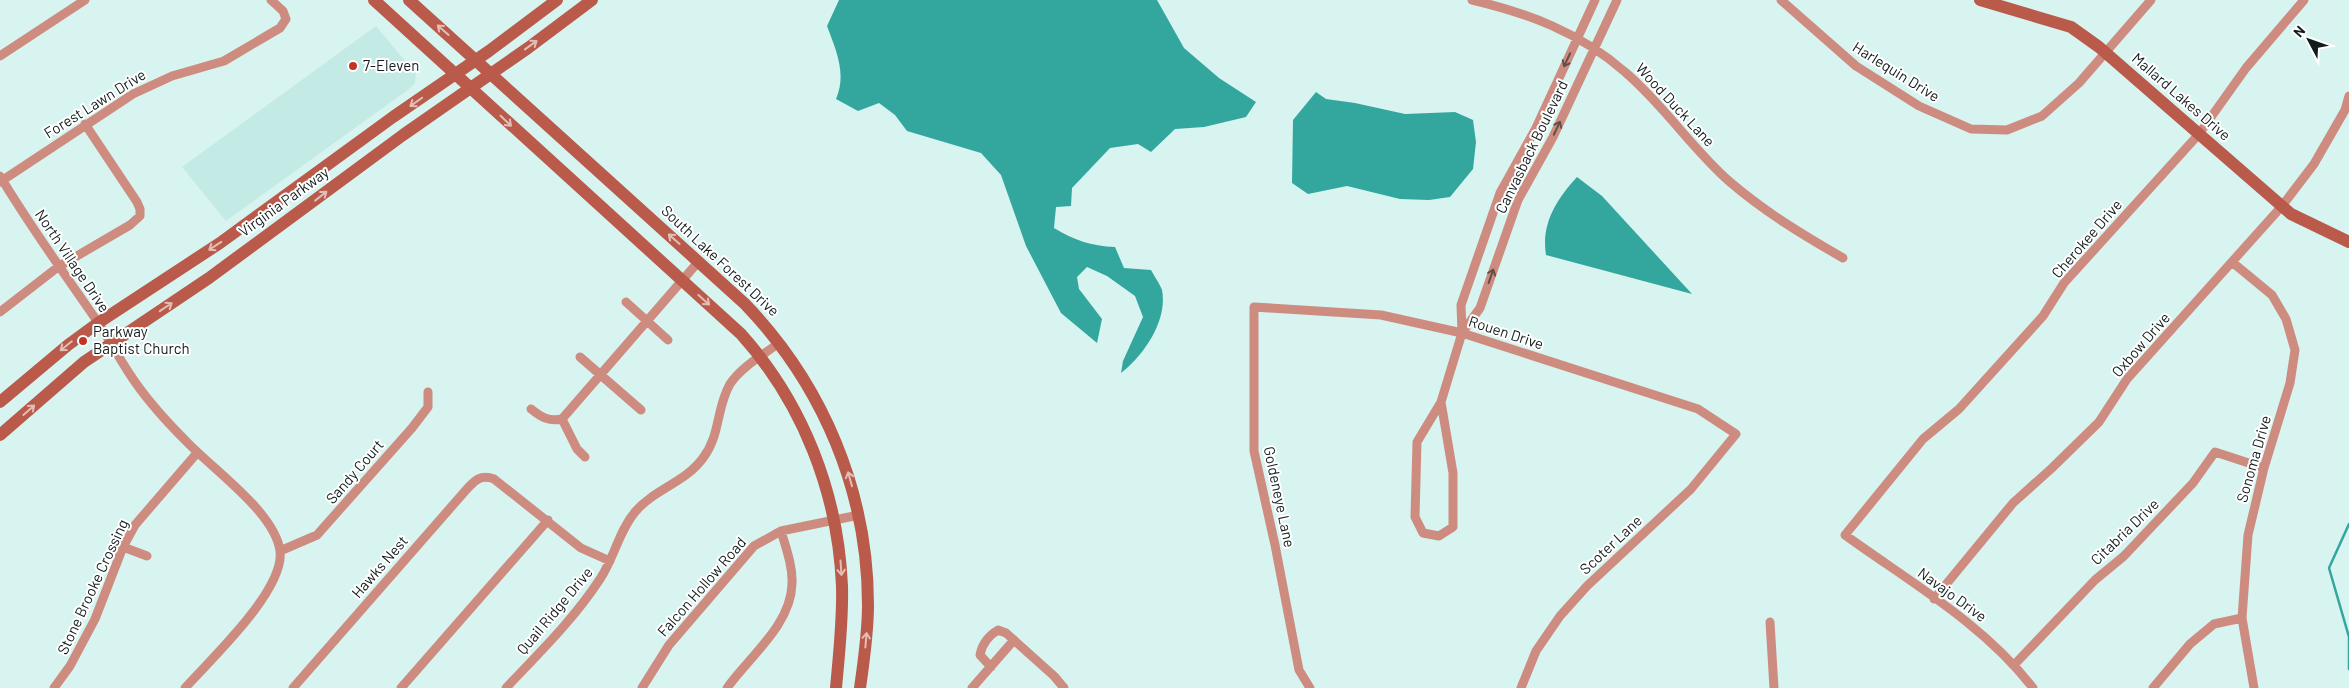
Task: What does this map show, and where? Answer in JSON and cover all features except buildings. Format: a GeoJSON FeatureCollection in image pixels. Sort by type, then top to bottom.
{"type":"FeatureCollection","features":[{"type":"Feature","properties":{"kind":"main road"},"geometry":{"type":"LineString","coordinates":[[374,0],[741,334],[760,357],[788,398],[809,441],[826,485],[834,520],[842,587],[842,615],[836,688]]}},
{"type":"Feature","properties":{"kind":"main road","name":"South Lake Forest Drive"},"geometry":{"type":"LineString","coordinates":[[409,0],[477,59],[699,261],[745,304],[779,343],[813,395],[832,432],[846,466],[859,515],[866,564],[868,605],[860,688]]}},
{"type":"Feature","properties":{"kind":"main road","name":"Virginia Parkway"},"geometry":{"type":"LineString","coordinates":[[0,402],[68,345],[98,323],[220,243],[557,0]]}},
{"type":"Feature","properties":{"kind":"main road","name":"Virginia Parkway"},"geometry":{"type":"LineString","coordinates":[[0,435],[71,372],[282,226],[403,135],[592,0]]}},
{"type":"Feature","properties":{"kind":"main road","name":"Mallard Lakes Drive"},"geometry":{"type":"LineString","coordinates":[[1980,0],[1998,2],[2071,26],[2106,53],[2291,214],[2349,242]]}},
{"type":"Feature","properties":{"kind":"main road"},"geometry":{"type":"LineString","coordinates":[[269,207],[282,226]]}},
{"type":"Feature","properties":{"kind":"street"},"geometry":{"type":"LineString","coordinates":[[0,56],[85,0]]}},
{"type":"Feature","properties":{"kind":"street","name":"Forest Lawn Drive"},"geometry":{"type":"LineString","coordinates":[[1,180],[85,124],[150,85],[172,76],[224,62],[280,28],[286,20],[283,11],[271,0]]}},
{"type":"Feature","properties":{"kind":"street","name":"Wood Duck Lane"},"geometry":{"type":"LineString","coordinates":[[1472,0],[1503,7],[1556,26],[1595,48],[1626,72],[1729,181],[1767,212],[1844,258]]}},
{"type":"Feature","properties":{"kind":"street","name":"Canvasback Boulevard"},"geometry":{"type":"LineString","coordinates":[[1462,333],[1461,305],[1500,192],[1536,128],[1595,0]]}},
{"type":"Feature","properties":{"kind":"street","name":"Canvasback Boulevard"},"geometry":{"type":"LineString","coordinates":[[1441,402],[1453,473],[1453,527],[1439,536],[1423,533],[1415,517],[1418,442],[1441,402],[1462,333],[1480,308],[1518,200],[1553,137],[1617,0]]}},
{"type":"Feature","properties":{"kind":"street","name":"Harlequin Drive"},"geometry":{"type":"LineString","coordinates":[[1781,0],[1856,66],[1919,106],[1971,129],[2007,130],[2042,116],[2079,83],[2151,0]]}},
{"type":"Feature","properties":{"kind":"street","name":"Cherokee Drive"},"geometry":{"type":"LineString","coordinates":[[1845,535],[1924,439],[1959,409],[1990,378],[2043,316],[2064,283],[2199,134],[2246,68],[2304,0]]}},
{"type":"Feature","properties":{"kind":"street","name":"Oxbow Drive"},"geometry":{"type":"LineString","coordinates":[[1934,598],[2013,503],[2099,422],[2127,379],[2282,206],[2314,164],[2345,110],[2349,96]]}},
{"type":"Feature","properties":{"kind":"street"},"geometry":{"type":"LineString","coordinates":[[0,312],[58,267],[130,225],[140,216],[137,202],[85,124]]}},
{"type":"Feature","properties":{"kind":"street","name":"North Village Drive"},"geometry":{"type":"LineString","coordinates":[[1,180],[154,408],[197,453],[249,500],[268,522],[280,551]]}},
{"type":"Feature","properties":{"kind":"street"},"geometry":{"type":"LineString","coordinates":[[531,409],[543,418],[554,421],[562,419],[699,261]]}},
{"type":"Feature","properties":{"kind":"street","name":"Sonoma Drive"},"geometry":{"type":"LineString","coordinates":[[2232,262],[2272,295],[2286,319],[2295,350],[2290,383],[2264,468],[2248,535],[2242,618],[2254,688]]}},
{"type":"Feature","properties":{"kind":"street"},"geometry":{"type":"LineString","coordinates":[[626,302],[668,340]]}},
{"type":"Feature","properties":{"kind":"street","name":"Rouen Drive"},"geometry":{"type":"LineString","coordinates":[[1254,307],[1381,315],[1462,333],[1698,409],[1736,434]]}},
{"type":"Feature","properties":{"kind":"street","name":"Goldeneye Lane"},"geometry":{"type":"LineString","coordinates":[[1254,307],[1254,451],[1275,545],[1299,670],[1310,688]]}},
{"type":"Feature","properties":{"kind":"street","name":"Quail Ridge Drive"},"geometry":{"type":"LineString","coordinates":[[506,688],[552,640],[588,596],[610,561],[634,513],[653,495],[688,474],[702,459],[713,444],[723,403],[730,384],[737,376],[779,343]]}},
{"type":"Feature","properties":{"kind":"street"},"geometry":{"type":"LineString","coordinates":[[580,357],[641,410]]}},
{"type":"Feature","properties":{"kind":"street","name":"Sandy Court"},"geometry":{"type":"LineString","coordinates":[[280,551],[317,536],[412,428],[428,407],[428,392]]}},
{"type":"Feature","properties":{"kind":"street"},"geometry":{"type":"LineString","coordinates":[[562,419],[577,449],[585,457]]}},
{"type":"Feature","properties":{"kind":"street","name":"Scoter Lane"},"geometry":{"type":"LineString","coordinates":[[1522,688],[1536,651],[1560,616],[1587,586],[1691,489],[1736,434]]}},
{"type":"Feature","properties":{"kind":"street","name":"Citabria Drive"},"geometry":{"type":"LineString","coordinates":[[2014,665],[2095,580],[2124,556],[2193,483],[2215,452],[2264,468]]}},
{"type":"Feature","properties":{"kind":"street","name":"Stone Brooke Crossing"},"geometry":{"type":"LineString","coordinates":[[54,688],[70,666],[95,619],[123,547],[135,525],[197,453]]}},
{"type":"Feature","properties":{"kind":"street","name":"Hawks Nest"},"geometry":{"type":"LineString","coordinates":[[294,688],[476,480],[488,476],[494,479],[548,520]]}},
{"type":"Feature","properties":{"kind":"street","name":"Falcon Hollow Road"},"geometry":{"type":"LineString","coordinates":[[642,688],[665,650],[745,556],[763,540],[781,531],[859,515]]}},
{"type":"Feature","properties":{"kind":"street"},"geometry":{"type":"LineString","coordinates":[[401,688],[548,520],[581,548],[610,561]]}},
{"type":"Feature","properties":{"kind":"street"},"geometry":{"type":"LineString","coordinates":[[727,688],[771,634],[788,607],[792,582],[781,531]]}},
{"type":"Feature","properties":{"kind":"street","name":"Navajo Drive"},"geometry":{"type":"LineString","coordinates":[[1845,535],[1934,598],[1994,645],[2033,688]]}},
{"type":"Feature","properties":{"kind":"street"},"geometry":{"type":"LineString","coordinates":[[123,547],[147,556]]}},
{"type":"Feature","properties":{"kind":"street"},"geometry":{"type":"LineString","coordinates":[[185,688],[263,600],[278,570],[280,551]]}},
{"type":"Feature","properties":{"kind":"street"},"geometry":{"type":"LineString","coordinates":[[2152,688],[2190,644],[2214,624],[2242,618]]}},
{"type":"Feature","properties":{"kind":"street"},"geometry":{"type":"LineString","coordinates":[[1770,622],[1774,688]]}},
{"type":"Feature","properties":{"kind":"street"},"geometry":{"type":"LineString","coordinates":[[991,667],[980,655],[981,648],[991,634],[998,630],[1006,633],[1014,640],[1054,676],[1064,688]]}},
{"type":"Feature","properties":{"kind":"street"},"geometry":{"type":"LineString","coordinates":[[972,688],[1014,640]]}},
{"type":"Feature","properties":{"kind":"shaded area"},"geometry":{"type":"Polygon","coordinates":[[[376,26],[416,74],[415,83],[226,221],[182,167],[376,26]]]}},
{"type":"Feature","properties":{"kind":"water"},"geometry":{"type":"Polygon","coordinates":[[[839,0],[1157,0],[1184,48],[1219,78],[1256,102],[1246,117],[1204,127],[1175,129],[1151,152],[1138,144],[1110,148],[1072,188],[1071,206],[1056,207],[1054,228],[1083,242],[1115,247],[1124,268],[1151,270],[1162,290],[1161,314],[1152,337],[1138,357],[1121,373],[1123,361],[1143,317],[1135,296],[1107,276],[1087,267],[1077,277],[1079,289],[1102,319],[1097,343],[1061,313],[1026,246],[1001,175],[981,153],[907,131],[895,115],[879,103],[858,111],[836,99],[840,80],[839,62],[827,26],[839,0]]]}},
{"type":"Feature","properties":{"kind":"water"},"geometry":{"type":"Polygon","coordinates":[[[1316,92],[1326,99],[1405,114],[1455,112],[1473,120],[1476,142],[1473,169],[1450,197],[1429,200],[1400,199],[1347,186],[1308,194],[1292,183],[1293,120],[1316,92]]]}},
{"type":"Feature","properties":{"kind":"water"},"geometry":{"type":"Polygon","coordinates":[[[1577,177],[1602,196],[1692,294],[1546,255],[1545,244],[1548,223],[1557,204],[1577,177]]]}},
{"type":"Feature","properties":{"kind":"waterway"},"geometry":{"type":"LineString","coordinates":[[2349,524],[2329,568],[2349,637],[2349,669]]}},
{"type":"Feature","properties":{"kind":"place","name":"7-Eleven"},"geometry":{"type":"Point","coordinates":[353,66]}},
{"type":"Feature","properties":{"kind":"place","name":"Parkway Baptist Church"},"geometry":{"type":"Point","coordinates":[83,341]}}]}
